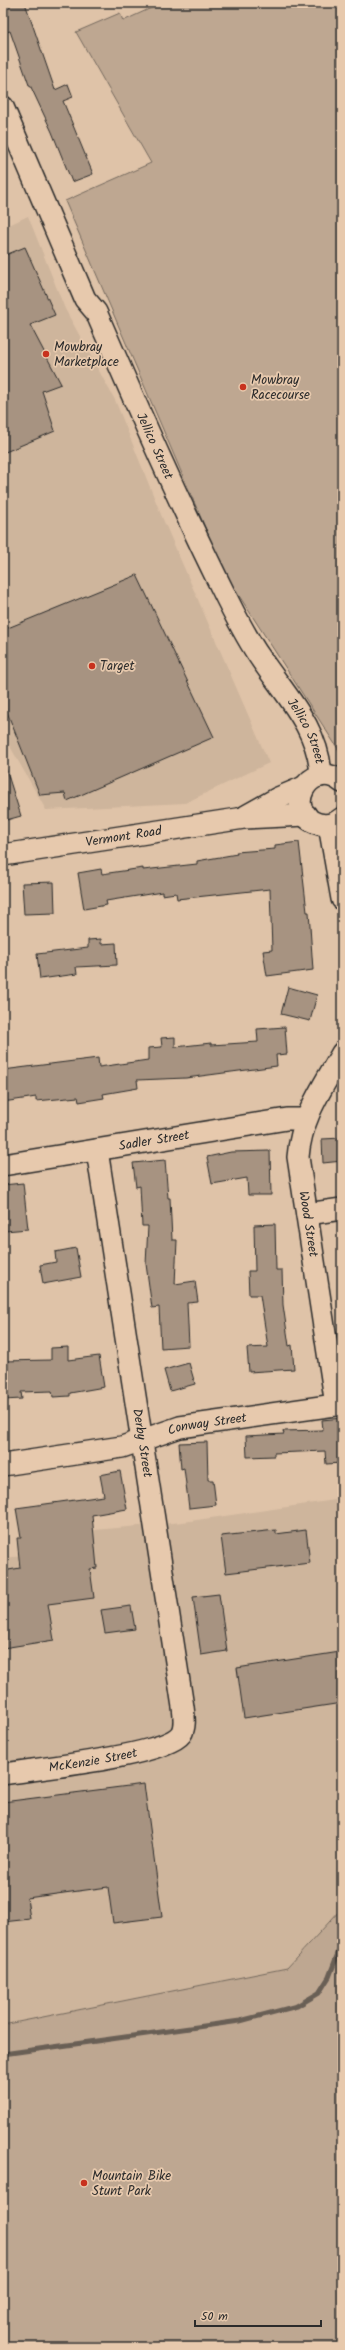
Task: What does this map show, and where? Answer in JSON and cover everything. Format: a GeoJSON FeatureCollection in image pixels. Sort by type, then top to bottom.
{"type":"FeatureCollection","features":[{"type":"Feature","properties":{"kind":"street","name":"Jellico Street"},"geometry":{"type":"LineString","coordinates":[[3,107],[85,299],[96,312],[160,460],[227,600],[260,658],[304,719],[320,759],[313,781]]}},
{"type":"Feature","properties":{"kind":"street"},"geometry":{"type":"LineString","coordinates":[[306,815],[300,805],[313,781],[333,777],[342,782]]}},
{"type":"Feature","properties":{"kind":"street","name":"Vermont Road"},"geometry":{"type":"LineString","coordinates":[[244,818],[278,798],[313,781]]}},
{"type":"Feature","properties":{"kind":"street","name":"Vermont Road"},"geometry":{"type":"LineString","coordinates":[[3,855],[244,818],[306,815],[314,822],[336,822]]}},
{"type":"Feature","properties":{"kind":"street"},"geometry":{"type":"LineString","coordinates":[[336,822],[342,899]]}},
{"type":"Feature","properties":{"kind":"street","name":"Wood Street"},"geometry":{"type":"LineString","coordinates":[[339,1405],[298,1157],[299,1139],[305,1119],[342,1053]]}},
{"type":"Feature","properties":{"kind":"street","name":"Sadler Street"},"geometry":{"type":"LineString","coordinates":[[3,1165],[297,1118],[305,1119]]}},
{"type":"Feature","properties":{"kind":"street","name":"Derby Street"},"geometry":{"type":"LineString","coordinates":[[98,1150],[183,1707],[184,1726],[180,1735]]}},
{"type":"Feature","properties":{"kind":"street"},"geometry":{"type":"LineString","coordinates":[[307,1214],[342,1209]]}},
{"type":"Feature","properties":{"kind":"street","name":"Conway Street"},"geometry":{"type":"LineString","coordinates":[[3,1465],[122,1447],[180,1427],[339,1405]]}},
{"type":"Feature","properties":{"kind":"street","name":"McKenzie Street"},"geometry":{"type":"LineString","coordinates":[[3,1774],[132,1754],[156,1748],[180,1735]]}},
{"type":"Feature","properties":{"kind":"shaded area","name":"Mowbray Racecourse"},"geometry":{"type":"Polygon","coordinates":[[[162,3],[342,3],[342,755],[225,574],[65,201],[151,163],[76,32],[120,13],[123,21],[162,3]]]}},
{"type":"Feature","properties":{"kind":"shaded area"},"geometry":{"type":"Polygon","coordinates":[[[28,216],[65,309],[115,400],[162,517],[269,763],[185,803],[46,810],[3,734],[3,228],[28,216]]]}},
{"type":"Feature","properties":{"kind":"shaded area"},"geometry":{"type":"Polygon","coordinates":[[[342,1499],[342,1908],[287,1968],[3,2025],[3,1558],[53,1553],[50,1534],[183,1522],[342,1499]]]}},
{"type":"Feature","properties":{"kind":"shaded area"},"geometry":{"type":"Polygon","coordinates":[[[342,1908],[342,2347],[3,2347],[3,2025],[287,1968],[342,1908]]]}},
{"type":"Feature","properties":{"kind":"building"},"geometry":{"type":"Polygon","coordinates":[[[3,3],[25,3],[55,90],[68,84],[73,97],[63,101],[93,174],[72,182],[52,132],[29,85],[10,31],[3,33],[3,3]]]}},
{"type":"Feature","properties":{"kind":"building","name":"Mowbray Marketplace"},"geometry":{"type":"Polygon","coordinates":[[[25,247],[55,315],[30,325],[61,384],[42,391],[55,431],[3,453],[3,256],[25,247]]]}},
{"type":"Feature","properties":{"kind":"building","name":"Target"},"geometry":{"type":"Polygon","coordinates":[[[137,575],[214,737],[67,801],[65,793],[40,795],[3,702],[3,630],[137,575]]]}},
{"type":"Feature","properties":{"kind":"building"},"geometry":{"type":"Polygon","coordinates":[[[3,769],[6,769],[21,816],[3,821],[3,769]]]}},
{"type":"Feature","properties":{"kind":"building"},"geometry":{"type":"Polygon","coordinates":[[[299,842],[307,912],[309,912],[313,970],[267,976],[263,951],[272,950],[270,889],[177,899],[176,893],[162,895],[162,892],[106,901],[107,905],[84,909],[78,873],[101,869],[102,874],[143,868],[143,870],[197,864],[197,861],[237,854],[236,852],[275,849],[275,845],[299,842]]]}},
{"type":"Feature","properties":{"kind":"building"},"geometry":{"type":"Polygon","coordinates":[[[54,882],[55,913],[24,914],[22,883],[54,882]]]}},
{"type":"Feature","properties":{"kind":"building"},"geometry":{"type":"Polygon","coordinates":[[[101,939],[101,944],[116,943],[117,965],[76,967],[77,974],[40,979],[37,954],[88,948],[88,940],[101,939]]]}},
{"type":"Feature","properties":{"kind":"building"},"geometry":{"type":"Polygon","coordinates":[[[288,987],[317,995],[310,1021],[281,1014],[288,987]]]}},
{"type":"Feature","properties":{"kind":"building"},"geometry":{"type":"Polygon","coordinates":[[[285,1027],[287,1054],[276,1055],[277,1066],[186,1078],[137,1080],[138,1088],[103,1094],[104,1098],[79,1102],[78,1097],[36,1101],[36,1097],[3,1102],[3,1070],[98,1058],[99,1067],[148,1060],[148,1048],[162,1047],[161,1038],[175,1037],[175,1047],[211,1043],[211,1045],[258,1042],[257,1029],[285,1027]]]}},
{"type":"Feature","properties":{"kind":"building"},"geometry":{"type":"Polygon","coordinates":[[[342,1138],[342,1161],[323,1163],[322,1139],[342,1138]]]}},
{"type":"Feature","properties":{"kind":"building"},"geometry":{"type":"Polygon","coordinates":[[[270,1151],[271,1195],[248,1195],[247,1178],[212,1184],[207,1157],[231,1152],[270,1151]]]}},
{"type":"Feature","properties":{"kind":"building"},"geometry":{"type":"Polygon","coordinates":[[[165,1160],[168,1198],[170,1198],[172,1240],[177,1240],[175,1284],[195,1281],[198,1302],[187,1303],[189,1346],[161,1348],[159,1307],[152,1308],[146,1264],[148,1226],[142,1226],[140,1186],[136,1187],[133,1163],[165,1160]]]}},
{"type":"Feature","properties":{"kind":"building"},"geometry":{"type":"Polygon","coordinates":[[[23,1183],[28,1229],[5,1231],[3,1185],[23,1183]]]}},
{"type":"Feature","properties":{"kind":"building"},"geometry":{"type":"Polygon","coordinates":[[[275,1224],[276,1270],[282,1270],[283,1305],[289,1346],[292,1345],[294,1369],[249,1372],[247,1348],[268,1347],[260,1295],[249,1295],[248,1271],[255,1271],[254,1225],[275,1224]]]}},
{"type":"Feature","properties":{"kind":"building"},"geometry":{"type":"Polygon","coordinates":[[[76,1248],[81,1277],[43,1284],[40,1265],[56,1262],[55,1252],[76,1248]]]}},
{"type":"Feature","properties":{"kind":"building"},"geometry":{"type":"Polygon","coordinates":[[[68,1347],[68,1360],[99,1356],[104,1387],[70,1393],[70,1396],[53,1397],[52,1391],[21,1392],[22,1399],[3,1400],[3,1361],[51,1360],[51,1348],[68,1347]]]}},
{"type":"Feature","properties":{"kind":"building"},"geometry":{"type":"Polygon","coordinates":[[[189,1363],[195,1384],[170,1391],[164,1370],[189,1363]]]}},
{"type":"Feature","properties":{"kind":"building"},"geometry":{"type":"Polygon","coordinates":[[[342,1418],[342,1463],[326,1464],[325,1451],[274,1453],[274,1456],[247,1457],[246,1436],[284,1434],[283,1431],[323,1430],[322,1420],[342,1418]]]}},
{"type":"Feature","properties":{"kind":"building"},"geometry":{"type":"Polygon","coordinates":[[[207,1442],[208,1480],[213,1480],[216,1505],[189,1508],[184,1468],[181,1469],[179,1443],[207,1442]]]}},
{"type":"Feature","properties":{"kind":"building"},"geometry":{"type":"Polygon","coordinates":[[[120,1471],[127,1509],[92,1515],[97,1568],[90,1569],[94,1598],[48,1604],[54,1640],[3,1648],[3,1571],[20,1568],[17,1538],[21,1538],[16,1508],[104,1496],[100,1475],[120,1471]]]}},
{"type":"Feature","properties":{"kind":"building"},"geometry":{"type":"Polygon","coordinates":[[[276,1530],[276,1534],[306,1530],[310,1563],[226,1573],[221,1536],[276,1530]]]}},
{"type":"Feature","properties":{"kind":"building"},"geometry":{"type":"Polygon","coordinates":[[[219,1594],[227,1651],[201,1655],[193,1597],[219,1594]]]}},
{"type":"Feature","properties":{"kind":"building"},"geometry":{"type":"Polygon","coordinates":[[[131,1606],[135,1629],[105,1633],[101,1610],[131,1606]]]}},
{"type":"Feature","properties":{"kind":"building"},"geometry":{"type":"Polygon","coordinates":[[[340,1652],[342,1703],[244,1718],[237,1668],[340,1652]]]}},
{"type":"Feature","properties":{"kind":"building"},"geometry":{"type":"Polygon","coordinates":[[[144,1784],[162,1917],[113,1923],[108,1887],[27,1898],[30,1919],[3,1922],[3,1802],[144,1784]]]}},
{"type":"Feature","properties":{"kind":"waterway"},"geometry":{"type":"LineString","coordinates":[[3,2054],[240,2021],[297,2006],[319,1993],[329,1977],[342,1943]]}},
{"type":"Feature","properties":{"kind":"place","name":"Mowbray Marketplace"},"geometry":{"type":"Point","coordinates":[46,354]}},
{"type":"Feature","properties":{"kind":"place","name":"Mowbray Racecourse"},"geometry":{"type":"Point","coordinates":[243,387]}},
{"type":"Feature","properties":{"kind":"place","name":"Target"},"geometry":{"type":"Point","coordinates":[92,666]}},
{"type":"Feature","properties":{"kind":"place","name":"Mountain Bike Stunt Park"},"geometry":{"type":"Point","coordinates":[84,2183]}}]}
